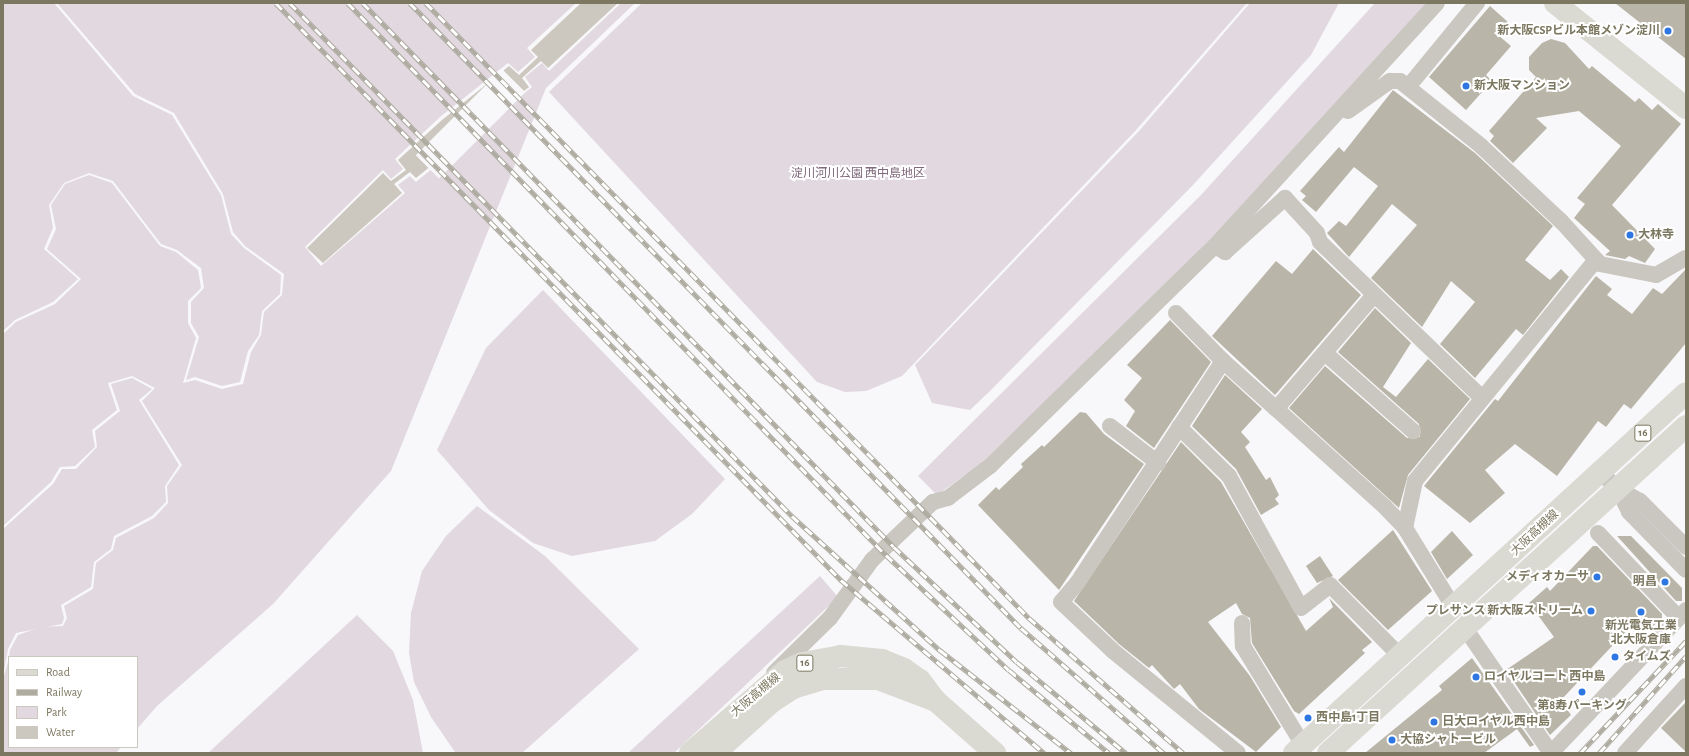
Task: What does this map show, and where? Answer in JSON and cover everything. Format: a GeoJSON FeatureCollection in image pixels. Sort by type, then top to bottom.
{"type":"FeatureCollection","features":[{"type":"Feature","properties":{"kind":"main road"},"geometry":{"type":"LineString","coordinates":[[1554,3],[1686,108]]}},
{"type":"Feature","properties":{"kind":"main road","name":"大阪高槻線"},"geometry":{"type":"LineString","coordinates":[[1298,749],[1454,608],[1686,393]]}},
{"type":"Feature","properties":{"kind":"main road","name":"大阪高槻線"},"geometry":{"type":"LineString","coordinates":[[1328,753],[1686,426]]}},
{"type":"Feature","properties":{"kind":"main road","name":"大阪高槻線"},"geometry":{"type":"LineString","coordinates":[[690,753],[750,698],[785,671],[802,663],[857,656],[904,669],[920,680],[936,702],[994,753]]}},
{"type":"Feature","properties":{"kind":"main road","name":"大阪高槻線"},"geometry":{"type":"LineString","coordinates":[[715,753],[773,701],[793,688],[823,679],[878,679],[936,702]]}},
{"type":"Feature","properties":{"kind":"street"},"geometry":{"type":"LineString","coordinates":[[750,698],[830,618],[872,560],[933,502],[948,498],[990,466],[1215,246],[1340,112],[1437,3]]}},
{"type":"Feature","properties":{"kind":"street"},"geometry":{"type":"LineString","coordinates":[[1408,87],[1477,3]]}},
{"type":"Feature","properties":{"kind":"street"},"geometry":{"type":"LineString","coordinates":[[1340,112],[1352,111],[1390,81],[1408,87],[1481,146],[1562,221],[1596,260],[1625,272],[1656,275],[1686,258]]}},
{"type":"Feature","properties":{"kind":"street"},"geometry":{"type":"LineString","coordinates":[[1215,246],[1225,252],[1285,198],[1316,233],[1320,242],[1481,397]]}},
{"type":"Feature","properties":{"kind":"street"},"geometry":{"type":"LineString","coordinates":[[1405,528],[1415,481],[1481,397],[1596,260]]}},
{"type":"Feature","properties":{"kind":"street"},"geometry":{"type":"LineString","coordinates":[[1276,409],[1374,295]]}},
{"type":"Feature","properties":{"kind":"street"},"geometry":{"type":"LineString","coordinates":[[1176,313],[1223,361],[1405,528],[1454,608]]}},
{"type":"Feature","properties":{"kind":"street"},"geometry":{"type":"LineString","coordinates":[[1325,353],[1413,431]]}},
{"type":"Feature","properties":{"kind":"street"},"geometry":{"type":"LineString","coordinates":[[1223,361],[1179,427],[1158,463],[1061,602],[1113,651],[1238,753]]}},
{"type":"Feature","properties":{"kind":"street"},"geometry":{"type":"LineString","coordinates":[[1110,426],[1158,463]]}},
{"type":"Feature","properties":{"kind":"street"},"geometry":{"type":"LineString","coordinates":[[1179,427],[1229,476],[1301,608],[1330,585],[1344,594],[1400,656]]}},
{"type":"Feature","properties":{"kind":"street"},"geometry":{"type":"LineString","coordinates":[[1601,473],[1618,489],[1640,501],[1686,547]]}},
{"type":"Feature","properties":{"kind":"street"},"geometry":{"type":"LineString","coordinates":[[1618,489],[1629,512],[1686,570]]}},
{"type":"Feature","properties":{"kind":"street"},"geometry":{"type":"LineString","coordinates":[[1465,628],[1551,753],[1682,614],[1598,533]]}},
{"type":"Feature","properties":{"kind":"street"},"geometry":{"type":"LineString","coordinates":[[1242,623],[1243,646],[1298,749]]}},
{"type":"Feature","properties":{"kind":"street"},"geometry":{"type":"LineString","coordinates":[[1625,753],[1686,686]]}},
{"type":"Feature","properties":{"kind":"green space"},"geometry":{"type":"Polygon","coordinates":[[[3,3],[54,3],[133,96],[172,115],[221,195],[231,234],[244,248],[281,275],[280,294],[262,311],[259,335],[248,351],[240,382],[222,386],[195,377],[186,380],[199,337],[191,323],[191,302],[204,288],[201,268],[177,250],[161,244],[113,181],[89,173],[64,183],[49,205],[53,228],[44,249],[78,279],[53,302],[15,320],[3,331],[3,3]]]}},
{"type":"Feature","properties":{"kind":"green space"},"geometry":{"type":"Polygon","coordinates":[[[57,3],[576,3],[527,48],[535,57],[518,72],[508,63],[440,117],[395,159],[403,169],[391,179],[383,170],[305,247],[321,266],[405,193],[398,185],[410,176],[416,182],[532,87],[525,77],[542,63],[549,71],[621,3],[635,3],[546,88],[391,471],[273,604],[157,706],[138,728],[138,656],[9,656],[10,650],[18,635],[41,627],[63,626],[67,618],[64,606],[93,589],[96,563],[113,550],[116,538],[154,518],[168,503],[167,486],[182,465],[142,401],[155,388],[132,376],[108,383],[117,410],[92,430],[95,447],[75,466],[60,467],[51,482],[3,526],[3,334],[16,322],[55,304],[81,279],[47,249],[56,229],[51,205],[65,184],[89,175],[112,183],[160,246],[176,252],[198,270],[201,288],[188,301],[188,323],[196,338],[183,383],[195,380],[222,389],[243,384],[251,352],[261,335],[264,312],[282,295],[284,274],[245,246],[233,232],[223,194],[174,113],[135,94],[57,3]]]}},
{"type":"Feature","properties":{"kind":"green space","name":"淀川河川公園 西中島地区"},"geometry":{"type":"Polygon","coordinates":[[[642,3],[1247,3],[1137,129],[902,376],[866,391],[845,392],[817,382],[549,92],[642,3]]]}},
{"type":"Feature","properties":{"kind":"green space"},"geometry":{"type":"Polygon","coordinates":[[[1250,3],[1339,3],[1311,55],[1193,185],[990,391],[970,410],[932,403],[915,365],[1139,131],[1250,3]]]}},
{"type":"Feature","properties":{"kind":"green space"},"geometry":{"type":"Polygon","coordinates":[[[1375,3],[1427,3],[1281,166],[1148,304],[978,466],[937,495],[918,476],[1201,195],[1375,3]]]}},
{"type":"Feature","properties":{"kind":"green space"},"geometry":{"type":"Polygon","coordinates":[[[543,290],[725,479],[692,514],[655,541],[572,556],[533,543],[489,510],[437,450],[486,348],[543,290]]]}},
{"type":"Feature","properties":{"kind":"green space"},"geometry":{"type":"Polygon","coordinates":[[[132,378],[152,389],[139,400],[179,465],[165,486],[166,502],[152,516],[114,536],[111,549],[94,562],[91,587],[61,605],[64,618],[62,624],[16,633],[8,649],[3,676],[3,529],[53,484],[62,469],[76,469],[97,447],[95,431],[120,411],[111,384],[132,378]]]}},
{"type":"Feature","properties":{"kind":"green space"},"geometry":{"type":"Polygon","coordinates":[[[477,506],[545,556],[639,649],[522,753],[455,752],[431,717],[414,682],[409,653],[411,613],[422,571],[446,536],[477,506]]]}},
{"type":"Feature","properties":{"kind":"green space"},"geometry":{"type":"Polygon","coordinates":[[[820,576],[838,597],[674,753],[628,753],[820,576]]]}},
{"type":"Feature","properties":{"kind":"green space"},"geometry":{"type":"Polygon","coordinates":[[[357,615],[393,651],[413,700],[423,753],[208,753],[357,615]]]}},
{"type":"Feature","properties":{"kind":"green space"},"geometry":{"type":"Polygon","coordinates":[[[8,662],[8,748],[120,748],[116,753],[3,753],[3,679],[8,662]]]}},
{"type":"Feature","properties":{"kind":"water"},"geometry":{"type":"Polygon","coordinates":[[[581,3],[618,3],[548,68],[541,61],[522,78],[529,87],[416,178],[410,172],[394,184],[402,193],[323,263],[307,248],[383,173],[391,181],[406,170],[398,160],[442,120],[509,66],[519,75],[538,57],[531,50],[581,3]]]}},
{"type":"Feature","properties":{"kind":"pier"},"geometry":{"type":"Polygon","coordinates":[[[502,69],[525,92],[439,179],[416,155],[502,69]]]}},
{"type":"Feature","properties":{"kind":"building","name":"新大阪CSPビル本館メゾン淀川"},"geometry":{"type":"Polygon","coordinates":[[[1615,3],[1686,3],[1686,59],[1615,3]]]}},
{"type":"Feature","properties":{"kind":"building"},"geometry":{"type":"Polygon","coordinates":[[[1490,6],[1509,23],[1498,35],[1511,46],[1486,75],[1492,81],[1466,110],[1429,77],[1490,6]]]}},
{"type":"Feature","properties":{"kind":"building"},"geometry":{"type":"Polygon","coordinates":[[[1551,39],[1565,43],[1589,69],[1592,66],[1635,102],[1639,98],[1652,110],[1658,104],[1681,124],[1612,205],[1655,249],[1645,263],[1629,256],[1625,259],[1605,255],[1610,251],[1574,218],[1585,204],[1577,198],[1621,146],[1579,111],[1536,118],[1547,128],[1513,163],[1490,141],[1494,136],[1489,131],[1536,77],[1529,70],[1529,57],[1542,43],[1551,39]]]}},
{"type":"Feature","properties":{"kind":"building"},"geometry":{"type":"Polygon","coordinates":[[[1393,90],[1475,153],[1553,226],[1525,260],[1550,280],[1561,269],[1569,277],[1523,335],[1516,329],[1475,378],[1440,344],[1475,302],[1451,281],[1422,327],[1371,278],[1417,225],[1392,204],[1349,257],[1327,233],[1339,221],[1346,226],[1378,186],[1354,167],[1316,212],[1302,200],[1306,196],[1300,191],[1339,147],[1344,152],[1393,90]]]}},
{"type":"Feature","properties":{"kind":"building"},"geometry":{"type":"Polygon","coordinates":[[[1313,249],[1361,295],[1275,395],[1212,336],[1276,261],[1292,274],[1313,249]]]}},
{"type":"Feature","properties":{"kind":"building"},"geometry":{"type":"Polygon","coordinates":[[[1686,269],[1686,343],[1631,409],[1624,404],[1606,427],[1598,421],[1557,476],[1515,444],[1485,470],[1505,493],[1470,523],[1424,486],[1495,399],[1498,401],[1596,276],[1612,289],[1607,295],[1632,314],[1653,288],[1662,294],[1686,269]]]}},
{"type":"Feature","properties":{"kind":"building"},"geometry":{"type":"Polygon","coordinates":[[[1375,308],[1411,343],[1383,387],[1396,397],[1428,359],[1470,399],[1408,475],[1399,508],[1289,408],[1325,366],[1407,438],[1420,437],[1419,424],[1338,352],[1375,308]]]}},
{"type":"Feature","properties":{"kind":"building"},"geometry":{"type":"Polygon","coordinates":[[[1170,320],[1211,362],[1154,448],[1126,426],[1135,411],[1124,400],[1142,378],[1127,365],[1170,320]]]}},
{"type":"Feature","properties":{"kind":"building"},"geometry":{"type":"Polygon","coordinates":[[[1225,375],[1262,409],[1241,432],[1250,442],[1245,447],[1266,480],[1270,477],[1279,495],[1275,499],[1279,504],[1261,515],[1236,469],[1192,426],[1225,375]]]}},
{"type":"Feature","properties":{"kind":"building"},"geometry":{"type":"Polygon","coordinates":[[[1080,412],[1086,413],[1104,434],[1144,464],[1059,590],[978,505],[996,487],[999,490],[1023,467],[1021,464],[1042,445],[1044,447],[1080,412]]]}},
{"type":"Feature","properties":{"kind":"building"},"geometry":{"type":"Polygon","coordinates":[[[1181,442],[1221,482],[1306,631],[1333,607],[1329,598],[1372,642],[1362,650],[1365,653],[1299,714],[1294,711],[1252,643],[1250,618],[1242,614],[1236,603],[1208,622],[1250,676],[1281,727],[1256,752],[1199,709],[1180,684],[1174,689],[1152,665],[1149,668],[1119,644],[1074,601],[1181,442]]]}},
{"type":"Feature","properties":{"kind":"building"},"geometry":{"type":"Polygon","coordinates":[[[1393,530],[1432,591],[1388,630],[1338,580],[1393,530]]]}},
{"type":"Feature","properties":{"kind":"building"},"geometry":{"type":"Polygon","coordinates":[[[1452,531],[1473,555],[1447,579],[1431,552],[1452,531]]]}},
{"type":"Feature","properties":{"kind":"building"},"geometry":{"type":"Polygon","coordinates":[[[1617,536],[1631,536],[1682,588],[1682,601],[1676,601],[1617,536]]]}},
{"type":"Feature","properties":{"kind":"building"},"geometry":{"type":"Polygon","coordinates":[[[1593,546],[1597,546],[1662,614],[1662,618],[1641,637],[1631,626],[1561,700],[1571,715],[1550,735],[1506,670],[1554,637],[1529,603],[1547,587],[1550,591],[1593,546]]]}},
{"type":"Feature","properties":{"kind":"building"},"geometry":{"type":"Polygon","coordinates":[[[1320,556],[1333,576],[1317,583],[1306,566],[1320,556]]]}},
{"type":"Feature","properties":{"kind":"building"},"geometry":{"type":"Polygon","coordinates":[[[1472,658],[1534,745],[1530,747],[1517,729],[1484,753],[1365,753],[1442,690],[1439,686],[1472,658]]]}},
{"type":"Feature","properties":{"kind":"building"},"geometry":{"type":"Polygon","coordinates":[[[1686,702],[1686,752],[1661,728],[1686,702]]]}},
{"type":"Feature","properties":{"kind":"railway"},"geometry":{"type":"LineString","coordinates":[[276,3],[841,580],[1044,753]]}},
{"type":"Feature","properties":{"kind":"railway"},"geometry":{"type":"LineString","coordinates":[[290,3],[792,516],[940,650],[1071,753]]}},
{"type":"Feature","properties":{"kind":"railway"},"geometry":{"type":"LineString","coordinates":[[348,3],[886,555],[1009,670],[1109,753]]}},
{"type":"Feature","properties":{"kind":"railway"},"geometry":{"type":"LineString","coordinates":[[363,3],[894,547],[1017,662],[1126,753]]}},
{"type":"Feature","properties":{"kind":"railway"},"geometry":{"type":"LineString","coordinates":[[410,3],[1021,628],[1164,753]]}},
{"type":"Feature","properties":{"kind":"railway"},"geometry":{"type":"LineString","coordinates":[[426,3],[1029,618],[1183,753]]}},
{"type":"Feature","properties":{"kind":"railway"},"geometry":{"type":"LineString","coordinates":[[1580,753],[1686,641]]}},
{"type":"Feature","properties":{"kind":"railway"},"geometry":{"type":"LineString","coordinates":[[1599,753],[1686,656]]}},
{"type":"Feature","properties":{"kind":"place","name":"新大阪CSPビル本館メゾン淀川"},"geometry":{"type":"Point","coordinates":[1668,31]}},
{"type":"Feature","properties":{"kind":"place","name":"新大阪マンション"},"geometry":{"type":"Point","coordinates":[1466,86]}},
{"type":"Feature","properties":{"kind":"place","name":"大林寺"},"geometry":{"type":"Point","coordinates":[1630,235]}},
{"type":"Feature","properties":{"kind":"place","name":"メディオカーサ"},"geometry":{"type":"Point","coordinates":[1597,577]}},
{"type":"Feature","properties":{"kind":"place","name":"明昌"},"geometry":{"type":"Point","coordinates":[1665,582]}},
{"type":"Feature","properties":{"kind":"place","name":"プレサンス 新大阪ストリーム"},"geometry":{"type":"Point","coordinates":[1591,611]}},
{"type":"Feature","properties":{"kind":"place","name":"新光電気工業 北大阪倉庫"},"geometry":{"type":"Point","coordinates":[1641,612]}},
{"type":"Feature","properties":{"kind":"place","name":"タイムズ"},"geometry":{"type":"Point","coordinates":[1615,657]}},
{"type":"Feature","properties":{"kind":"place","name":"ロイヤルコート 西中島"},"geometry":{"type":"Point","coordinates":[1476,677]}},
{"type":"Feature","properties":{"kind":"place","name":"第8寿パーキング"},"geometry":{"type":"Point","coordinates":[1582,692]}},
{"type":"Feature","properties":{"kind":"place","name":"西中島1丁目"},"geometry":{"type":"Point","coordinates":[1308,718]}},
{"type":"Feature","properties":{"kind":"place","name":"日大ロイヤル西中島"},"geometry":{"type":"Point","coordinates":[1434,722]}},
{"type":"Feature","properties":{"kind":"place","name":"大協シャトービル"},"geometry":{"type":"Point","coordinates":[1392,740]}}]}
